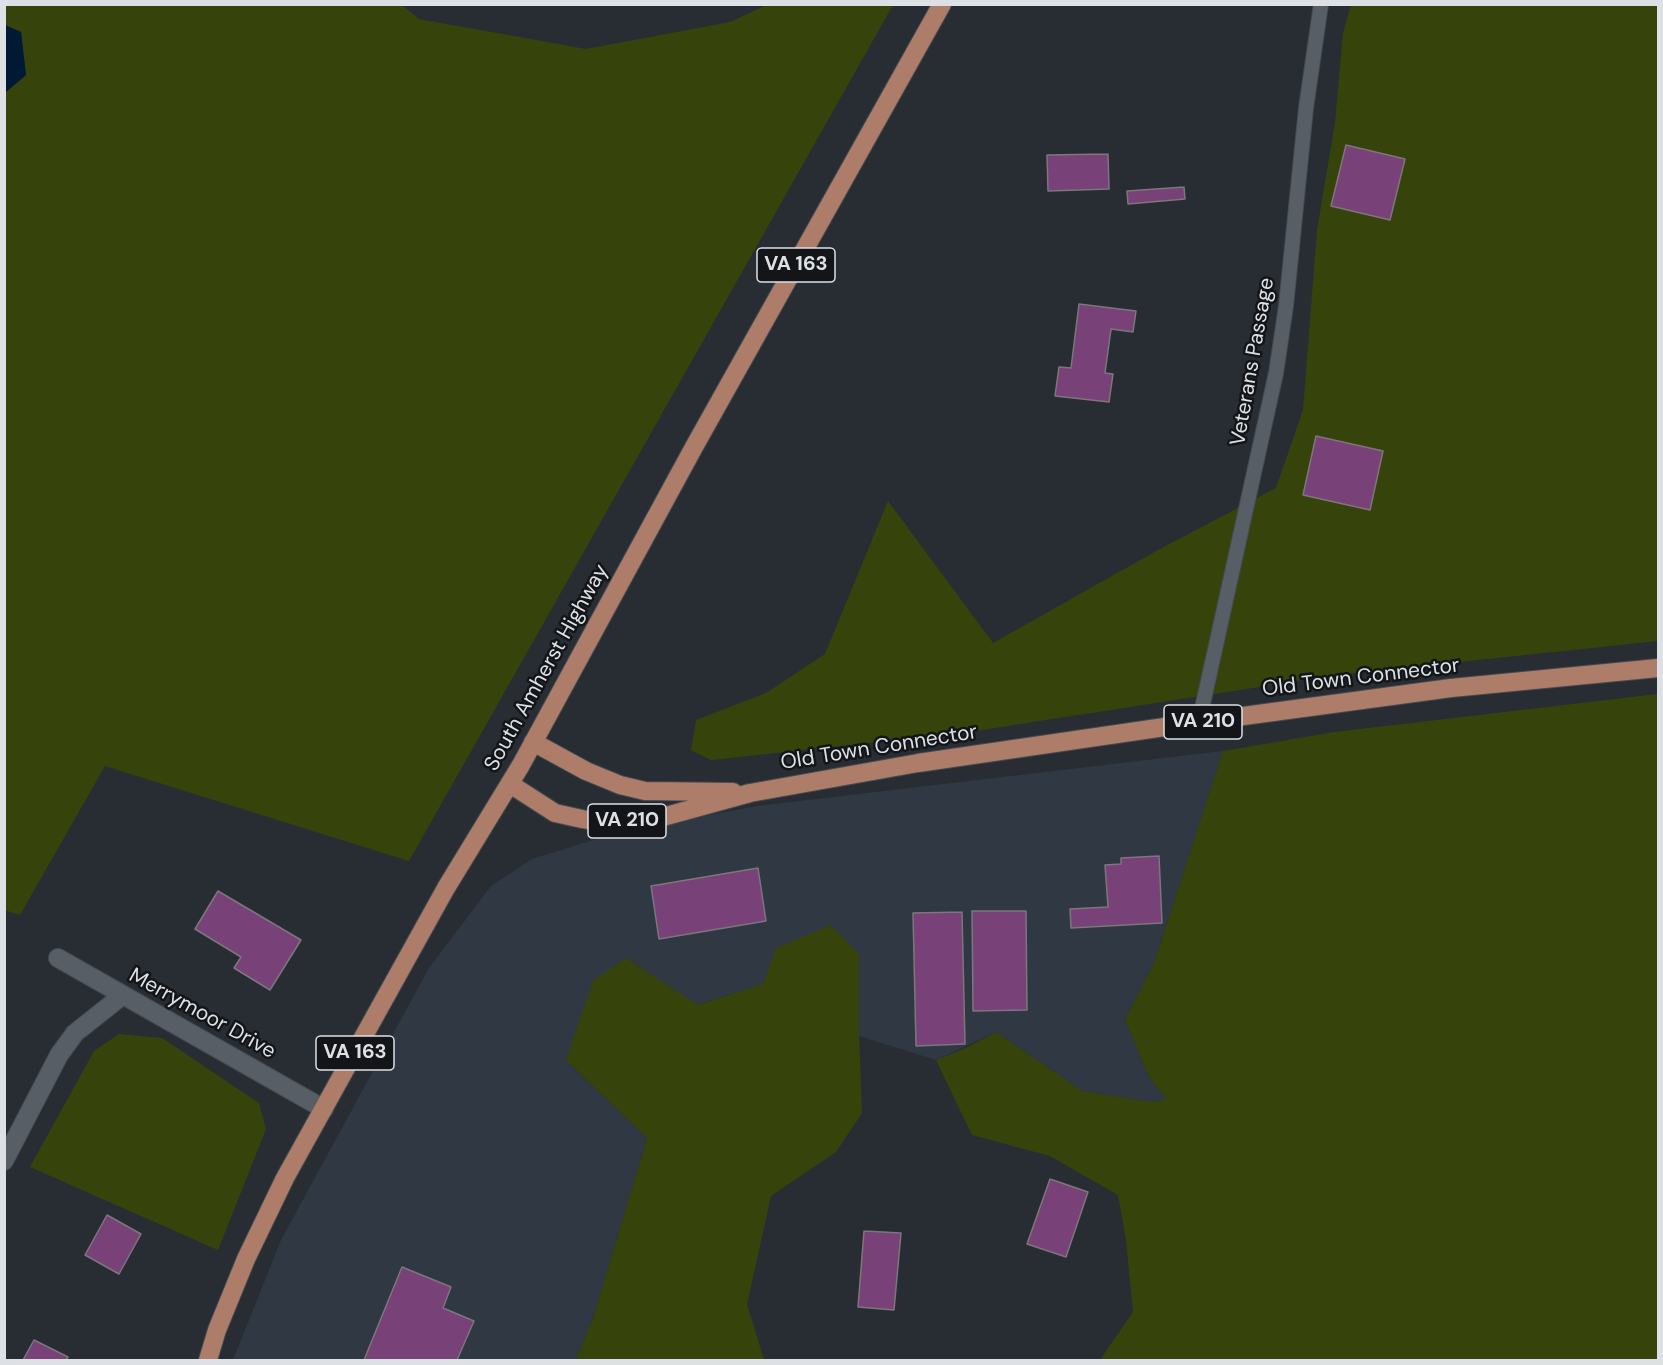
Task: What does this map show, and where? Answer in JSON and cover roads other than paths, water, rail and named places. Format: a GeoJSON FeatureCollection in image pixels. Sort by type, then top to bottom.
{"type":"FeatureCollection","features":[{"type":"Feature","properties":{"kind":"main road","name":"South Amherst Highway"},"geometry":{"type":"LineString","coordinates":[[208,1360],[217,1330],[246,1259],[285,1178],[446,888],[510,784],[693,447],[942,4]]}},
{"type":"Feature","properties":{"kind":"main road","name":"Old Town Connector"},"geometry":{"type":"LineString","coordinates":[[510,784],[555,813],[605,823],[659,818],[750,793],[918,763],[1451,688],[1659,668]]}},
{"type":"Feature","properties":{"kind":"main road","name":"Old Town Connector"},"geometry":{"type":"LineString","coordinates":[[533,742],[586,771],[620,785],[645,791],[693,790],[750,793]]}},
{"type":"Feature","properties":{"kind":"street","name":"Merrymoor Drive"},"geometry":{"type":"LineString","coordinates":[[58,958],[324,1109]]}},
{"type":"Feature","properties":{"kind":"street"},"geometry":{"type":"LineString","coordinates":[[4,1161],[59,1055],[75,1033],[123,995]]}},
{"type":"Feature","properties":{"kind":"lane","name":"Veterans Passage"},"geometry":{"type":"LineString","coordinates":[[1199,722],[1276,373],[1286,306],[1306,108],[1321,4]]}},
{"type":"Feature","properties":{"kind":"water"},"geometry":{"type":"Polygon","coordinates":[[[5,25],[21,32],[26,75],[5,93],[5,25]]]}}]}
